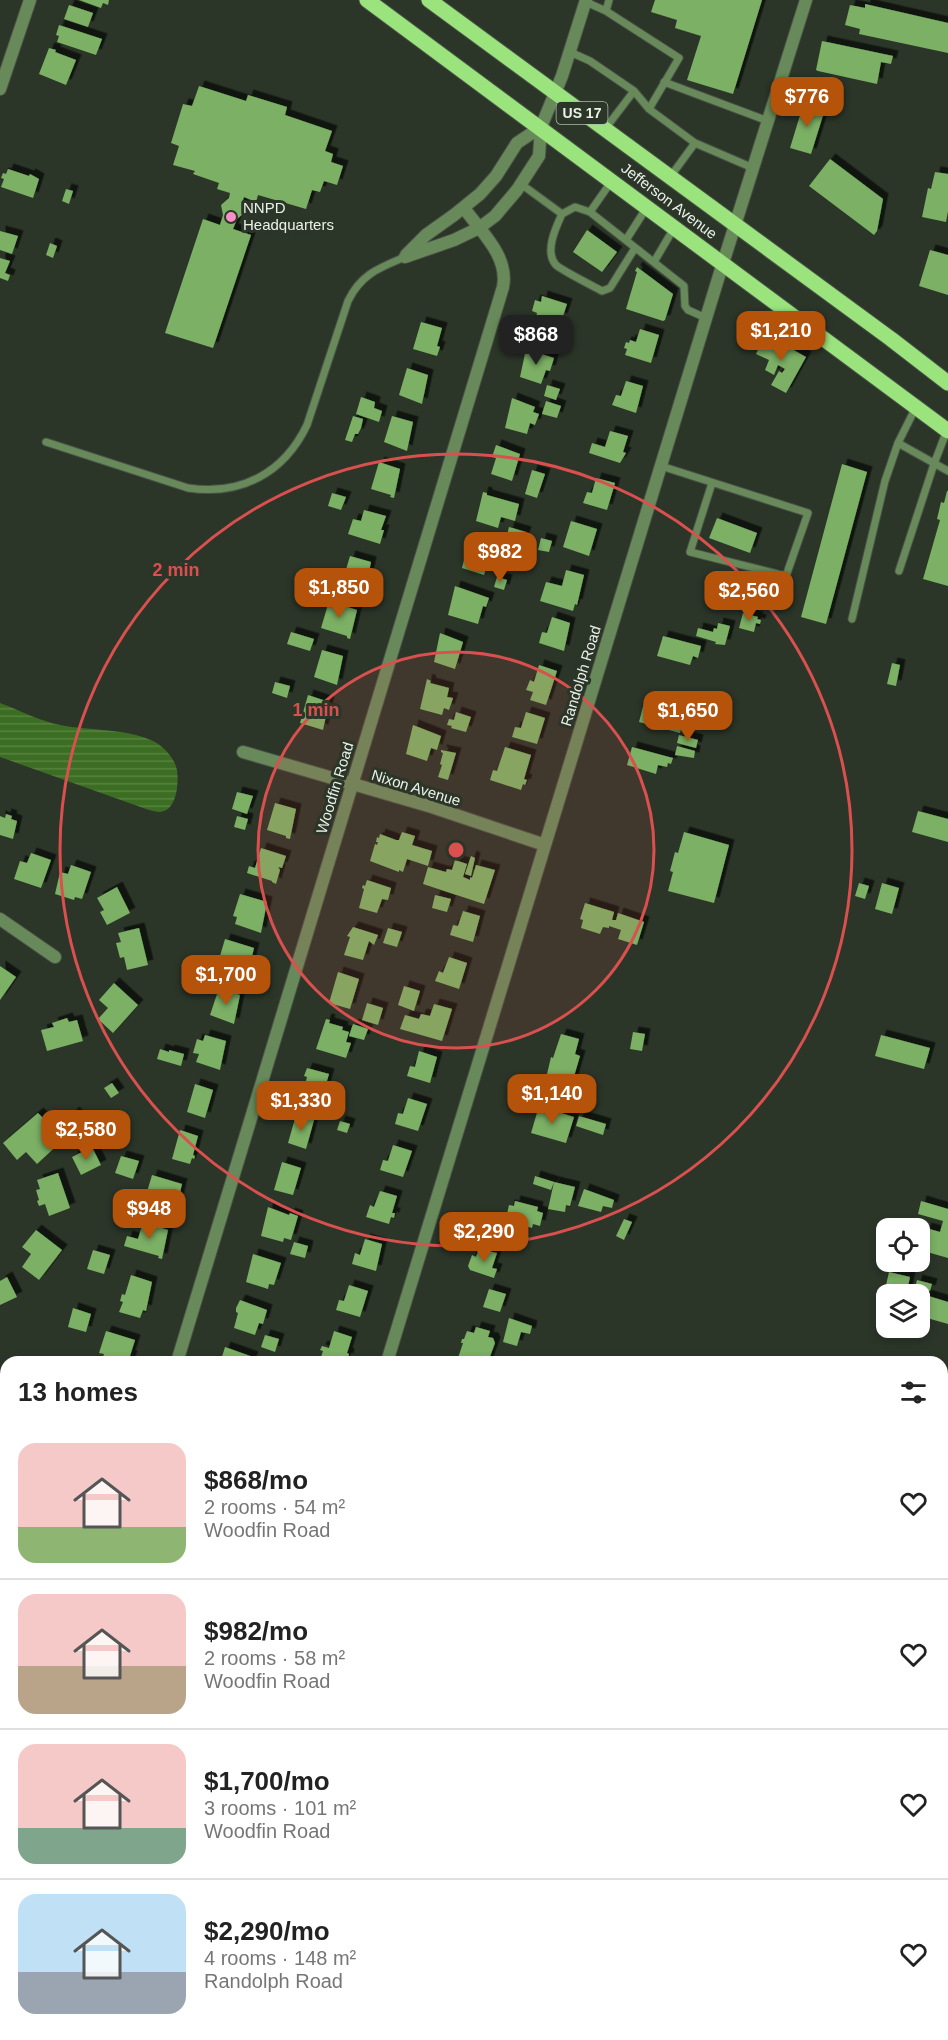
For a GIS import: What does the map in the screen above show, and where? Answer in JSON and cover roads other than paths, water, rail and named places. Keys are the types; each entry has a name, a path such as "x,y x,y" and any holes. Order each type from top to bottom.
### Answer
{"main road":[{"name":"Jefferson Avenue","path":"368,0 948,430"},
{"name":"Jefferson Avenue","path":"429,0 948,383"}],"street":[{"path":"0,89 30,0"},
{"name":"Randolph Road","path":"389,1356 706,318 806,0"},
{"path":"405,257 454,240 479,228 495,216 521,184 538,156 541,127 556,94 586,1"},
{"path":"405,257 426,235 464,208 496,176 517,144 541,127"},
{"name":"Woodfin Road","path":"179,1356 503,287 505,278 502,262 496,250 464,208"},
{"name":"Nixon Avenue","path":"243,752 432,807 545,845"},
{"path":"0,919 55,957"}],"lane":[{"path":"606,11 609,0"},
{"path":"586,1 606,11 679,58 649,109"},
{"path":"570,52 590,61 634,91 649,109 695,143 753,168"},
{"path":"664,82 768,121"},
{"path":"604,130 634,91"},
{"path":"669,178 695,143"},
{"path":"590,212 612,180"},
{"path":"521,184 561,214"},
{"path":"635,248 610,288 602,291 555,264 551,253 554,232 561,214 575,207 590,212 684,286 685,306 688,310 706,318"},
{"path":"626,240 647,207"},
{"path":"654,262 674,227"},
{"path":"46,442 194,489 227,489 256,479 284,460 301,439 348,301 358,283 375,271 405,257"},
{"path":"852,619 885,481 898,443 916,407"},
{"path":"899,571 934,464 948,430"},
{"path":"898,443 948,471"},
{"path":"661,466 808,513 786,576 690,552 712,483"}],"place":[{"name":"NNPD Headquarters","path":"231,217"}]}
